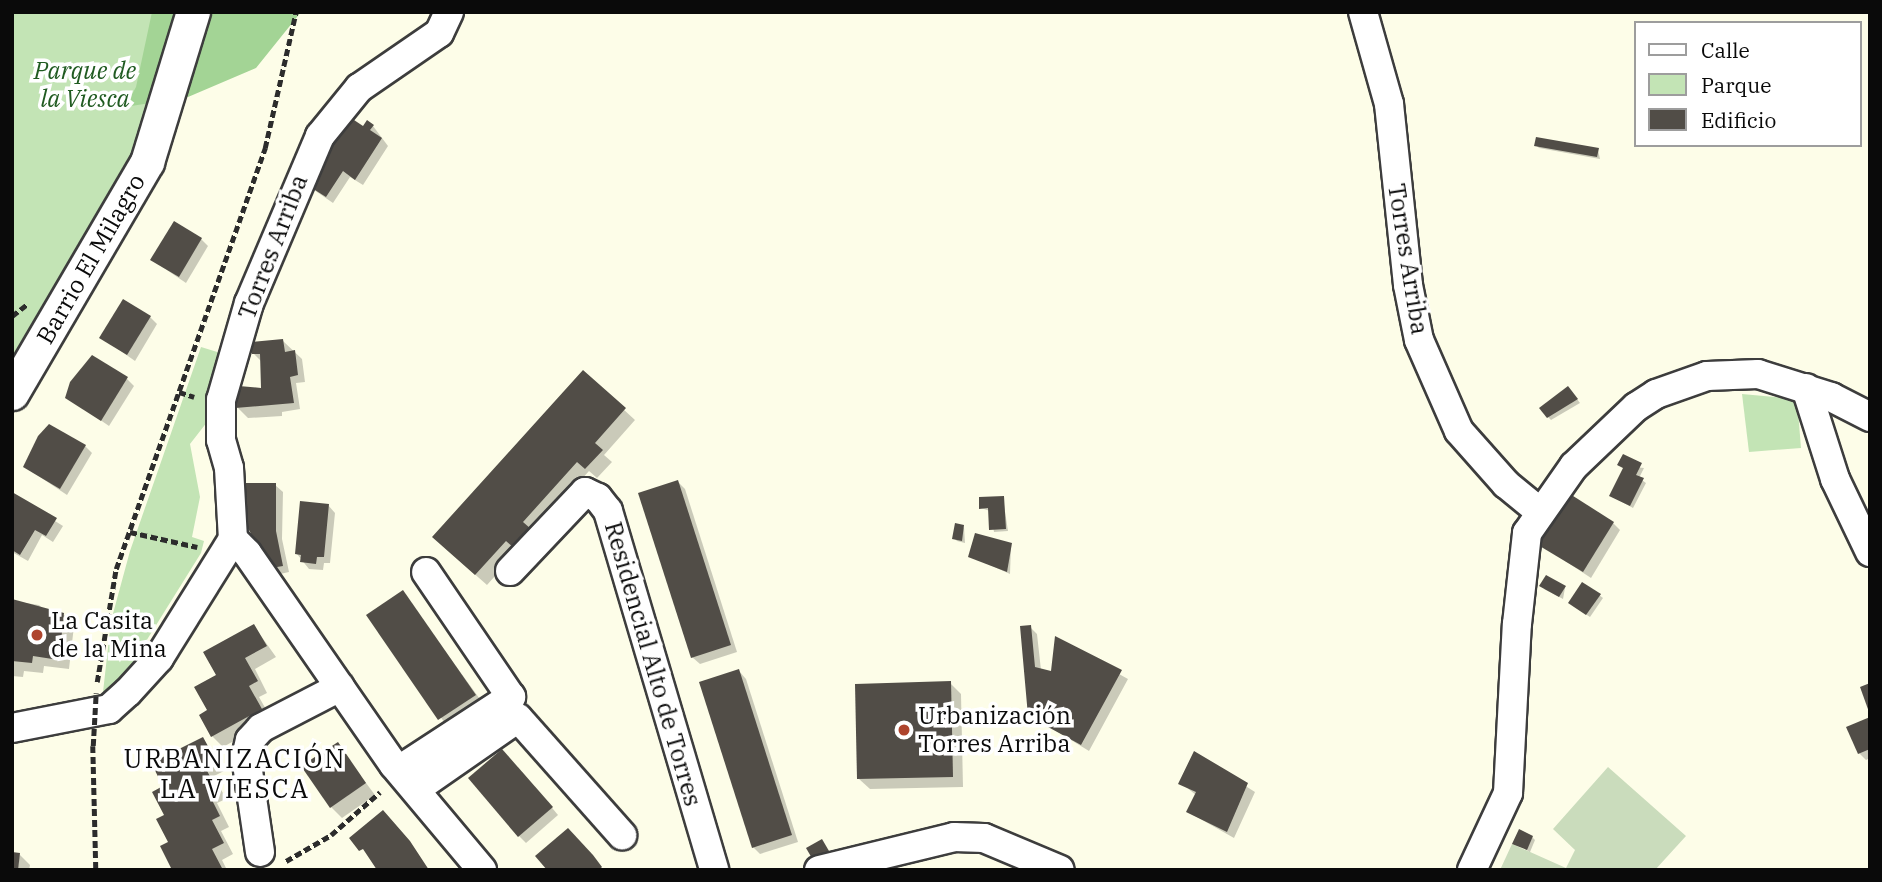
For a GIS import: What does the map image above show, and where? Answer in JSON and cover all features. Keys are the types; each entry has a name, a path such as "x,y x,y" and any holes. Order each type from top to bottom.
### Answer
{"street":[{"name":"Barrio El Milagro","path":"12,393 147,162 193,12"},
{"name":"Torres Arriba","path":"229,545 221,400 274,235 320,136 338,110 359,88 431,40 449,12"},
{"name":"Torres Arriba","path":"1363,12 1389,104 1408,285 1419,340 1459,430 1506,484 1539,511"},
{"path":"1472,870 1508,793 1521,565 1527,533 1539,511 1606,434 1656,394 1707,376 1732,374 1758,374 1806,388 1870,417"},
{"path":"1806,388 1835,479 1870,552"},
{"name":"Residencial Alto de Torres","path":"510,570 585,492 598,498 608,511 714,870"},
{"path":"12,727 109,709 139,682 229,545 247,553 406,778 482,870"},
{"path":"406,778 511,696 426,572"},
{"path":"271,858 246,757 250,740 261,728 340,687"},
{"path":"406,778 518,718 622,835"},
{"path":"819,870 954,836 984,838 1059,870"}],"path":[{"path":"96,870 93,746 103,627 130,532 265,148 296,12"},
{"path":"130,532 229,545"},
{"path":"271,858 331,835 406,778"}],"green space":[{"name":"Parque de la Viesca","path":"12,12 181,12 133,157 12,361"},
{"path":"152,12 301,12 256,68 188,97 125,107 136,87"},
{"path":"201,347 227,355 211,417 190,444 200,497 192,537 204,541 201,553 125,675 102,701 111,621 130,551"},
{"path":"1742,394 1797,399 1801,448 1749,452"},
{"path":"1608,767 1686,836 1655,870 1500,870 1512,844 1566,868 1575,850 1553,829"}],"building":[{"path":"351,118 363,126 367,120 374,125 370,130 382,138 355,180 343,171 326,197 307,185"},
{"path":"1536,137 1599,148 1597,157 1534,146"},
{"path":"174,221 202,238 179,277 150,260"},
{"path":"123,299 151,316 127,355 99,338"},
{"path":"283,339 285,352 295,350 298,375 290,377 294,403 235,408 239,386 261,388 260,354 252,354 251,342"},
{"path":"92,355 128,377 101,421 65,398 70,382"},
{"path":"583,370 626,408 595,443 603,450 585,469 577,462 523,522 531,529 514,548 506,541 475,575 432,537"},
{"path":"1568,386 1578,399 1547,418 1539,408"},
{"path":"49,424 86,445 60,489 23,467 38,436"},
{"path":"1623,454 1642,463 1636,475 1644,478 1630,506 1609,496 1623,468 1617,465"},
{"path":"678,480 731,645 691,658 638,493"},
{"path":"246,483 276,483 276,531 283,566 271,568 246,525"},
{"path":"12,492 57,518 46,536 35,530 20,555 12,550"},
{"path":"1570,494 1614,522 1583,572 1538,545"},
{"path":"1004,496 1006,529 989,530 988,508 979,509 979,497"},
{"path":"300,501 329,504 324,557 317,557 316,564 300,562 301,555 295,554"},
{"path":"955,523 964,525 962,541 952,539"},
{"path":"975,533 1012,543 1007,572 968,557"},
{"path":"1546,575 1566,586 1559,597 1539,586"},
{"path":"1582,582 1601,594 1586,615 1568,603"},
{"path":"403,590 476,695 438,720 366,615"},
{"name":"La Casita de la Mina","path":"12,599 64,613 59,660 33,656 32,663 12,661"},
{"path":"254,624 267,646 245,658 258,681 249,686 262,709 211,737 199,715 207,710 194,687 216,675 203,652"},
{"path":"1031,625 1035,667 1051,671 1055,636 1122,670 1081,745 1028,716 1020,626"},
{"path":"739,669 792,835 752,848 699,682"},
{"name":"Urbanización Torres Arriba","path":"951,681 953,777 857,779 855,684"},
{"path":"1870,683 1870,712 1869,712 1860,687"},
{"path":"1870,717 1870,749 1858,754 1846,727"},
{"path":"203,737 215,759 204,765 216,788 208,792 220,816 212,820 224,843 212,849 223,870 172,870 160,846 168,842 156,819 164,815 152,792 163,786 151,763"},
{"path":"338,742 366,783 330,808 301,766"},
{"path":"502,749 553,807 518,837 468,778"},
{"path":"1194,751 1248,783 1227,832 1186,812 1196,792 1178,784"},
{"path":"383,810 410,841 429,870 377,870 363,849 359,851 349,838"},
{"path":"568,828 602,867 599,870 547,870 535,856"},
{"path":"1519,829 1533,836 1527,850 1512,844"},
{"path":"822,839 829,851 813,860 806,848"},
{"path":"12,852 20,853 18,870 12,870"}],"place":[{"name":"La Casita de la Mina","path":"37,635"},
{"name":"Urbanización Torres Arriba","path":"904,730"}],"district":[{"name":"URBANIZACIÓN LA VIESCA","path":"235,774"}]}
